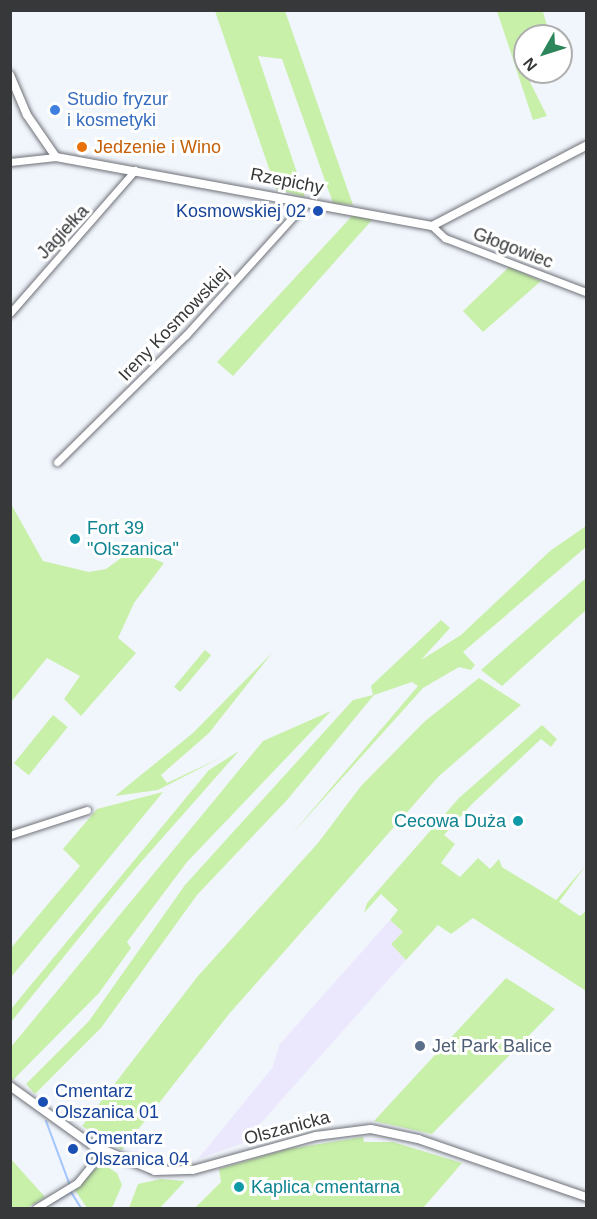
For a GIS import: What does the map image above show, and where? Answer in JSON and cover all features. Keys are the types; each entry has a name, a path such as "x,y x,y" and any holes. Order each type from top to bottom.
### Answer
{"street":[{"path":"10,75 27,116 56,157 10,162"},
{"path":"432,226 586,146"},
{"name":"Rzepichy","path":"56,157 432,226"},
{"name":"Jagiełka","path":"10,313 135,170"},
{"name":"Ireny Kosmowskiej","path":"57,462 186,335 306,202"},
{"name":"Głogowiec","path":"432,226 444,238 586,292"},
{"path":"10,835 87,810"},
{"name":"Olszanicka","path":"10,1086 103,1151 144,1169 177,1173 326,1134 379,1130 586,1197"},
{"path":"36,1209 77,1183 103,1151"}],"shaded area":[{"path":"390,920 403,932 391,944 406,960 243,1143 198,1159 273,1067 279,1045"}],"green space":[{"path":"215,11 285,11 353,205 333,203 282,59 258,56 305,197 276,189"},
{"path":"497,11 543,12 546,24 513,24 513,59"},
{"path":"521,84 531,84 547,116 533,120"},
{"path":"353,215 372,220 233,376 217,362"},
{"path":"509,267 541,281 483,332 463,311"},
{"path":"11,504 43,561 89,572 106,569 132,550 164,563 134,603 118,638 136,653 81,716 64,699 80,676 47,658 11,702"},
{"path":"586,526 586,547 463,652 475,665 471,670 459,667 423,688 291,835 418,686 412,682 374,695 287,800 197,895 101,1028 35,1094 26,1084 89,1021 185,885 353,700 373,695 371,686 441,620 450,628 421,660 461,635 550,551"},
{"path":"586,578 586,610 502,686 481,670"},
{"path":"205,650 211,655 180,692 174,687"},
{"path":"272,653 209,733 161,775 167,783 222,757 158,790 115,796 193,733"},
{"path":"479,678 521,705 439,776 229,1014 122,1150 82,1126 198,976 318,843 361,786 424,722"},
{"path":"331,711 187,862 127,942 131,948 99,993 11,1082 11,1047 263,741"},
{"path":"53,715 68,727 29,775 14,763"},
{"path":"542,725 557,739 551,747 541,739 471,805 444,835 455,844 441,863 460,877 478,858 490,869 499,859 502,867 556,900 586,865 559,902 580,916 586,911 586,991 473,918 451,934 438,925 406,960 391,944 403,932 390,920 398,910 381,894 364,913 367,903 459,798"},
{"path":"239,751 134,870 11,1022 11,1009 209,770"},
{"path":"163,792 11,977 11,948 80,866 63,849 97,809"},
{"path":"506,978 555,1009 432,1134 374,1121"},
{"path":"363,1137 364,1142 393,1142 462,1163 423,1208 195,1208 221,1182 219,1169 288,1149"},
{"path":"10,1158 45,1197 27,1208 11,1208"},
{"path":"101,1163 117,1173 122,1185 112,1208 87,1208 75,1190"},
{"path":"161,1179 185,1181 160,1208 129,1208 138,1184"}],"waterway":[{"path":"46,1121 69,1183"},
{"path":"42,1208 71,1192 81,1208"}],"place":[{"name":"Studio fryzur i kosmetyki","path":"55,110"},
{"name":"Jedzenie i Wino","path":"82,147"},
{"name":"Kosmowskiej 02","path":"318,211"},
{"name":"Fort 39 \"Olszanica\"","path":"75,539"},
{"name":"Cecowa Duża","path":"518,821"},
{"name":"Jet Park Balice","path":"420,1046"},
{"name":"Cmentarz Olszanica 01","path":"43,1102"},
{"name":"Cmentarz Olszanica 04","path":"73,1149"},
{"name":"Kaplica cmentarna","path":"239,1187"}]}
